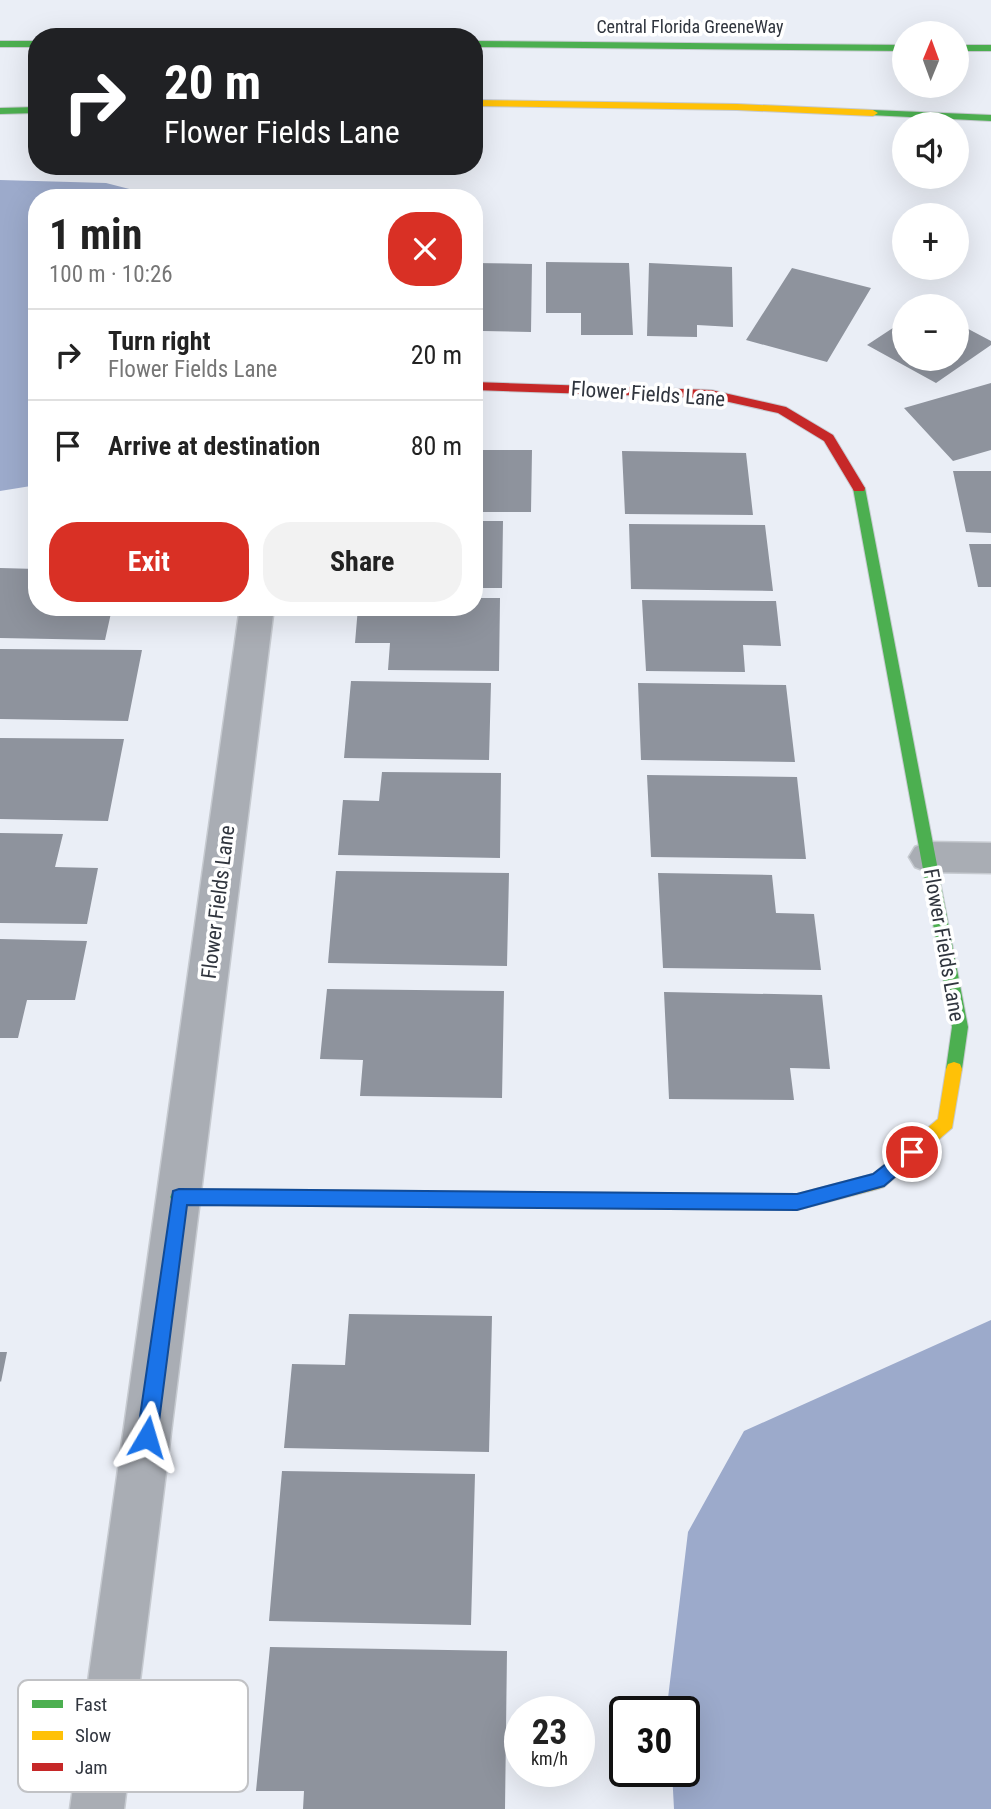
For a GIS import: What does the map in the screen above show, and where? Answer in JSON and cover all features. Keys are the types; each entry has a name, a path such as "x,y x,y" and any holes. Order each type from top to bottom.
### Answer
{"main road":[{"path":"0,44 28,44"},
{"name":"Central Florida GreeneWay","path":"483,44 892,48"},
{"path":"970,48 991,48"},
{"path":"483,103 737,107 991,118"},
{"path":"0,105 28,107"},
{"path":"0,111 28,109"},
{"name":"Flower Fields Lane","path":"179,1197 797,1202 878,1181 946,1123 960,1027 858,483 829,438 782,410 712,394 483,386"}],"street":[{"name":"Flower Fields Lane","path":"114,1680 256,616"},
{"path":"928,858 991,858"}],"water":[{"path":"0,180 106,183 129,189 28,189 28,486 0,491"},
{"path":"991,1320 991,1809 674,1809 673,1787 700,1787 700,1696 668,1696 688,1532 744,1431"}],"building":[{"path":"546,262 629,263 633,335 581,335 581,313 546,313"},
{"path":"483,263 532,264 531,332 483,331"},
{"path":"649,263 732,267 733,327 697,325 697,337 647,336"},
{"path":"792,268 871,288 827,362 746,340"},
{"path":"892,329 892,359 867,345"},
{"path":"969,329 991,341 991,345 969,360"},
{"path":"914,371 953,371 936,383"},
{"path":"991,383 991,450 953,461 904,408"},
{"path":"483,450 532,450 531,512 483,512"},
{"path":"622,451 746,453 753,515 625,514"},
{"path":"953,471 991,471 991,533 966,532"},
{"path":"483,521 503,521 502,588 483,588"},
{"path":"629,524 765,525 773,591 631,589"},
{"path":"969,544 991,544 991,587 978,587"},
{"path":"0,568 28,569 28,616 110,616 105,640 0,638"},
{"path":"483,598 500,598 499,671 388,670 390,643 355,643 357,616 483,616"},
{"path":"642,600 776,601 781,646 743,645 745,672 646,671"},
{"path":"0,649 142,650 128,721 0,719"},
{"path":"351,681 491,683 489,760 344,758"},
{"path":"638,683 786,685 795,762 641,760"},
{"path":"0,738 124,739 108,821 0,819"},
{"path":"382,772 501,773 500,858 338,855 343,800 379,801"},
{"path":"647,775 797,777 806,859 651,857"},
{"path":"0,833 63,834 55,867 98,868 87,924 0,923"},
{"path":"336,871 509,873 507,966 328,963"},
{"path":"658,873 772,875 776,913 814,914 821,970 663,968"},
{"path":"0,939 87,941 75,1000 27,1000 18,1038 0,1038"},
{"path":"327,989 504,991 502,1098 360,1096 363,1060 320,1059"},
{"path":"664,992 822,995 830,1069 790,1068 794,1100 669,1099"},
{"path":"349,1314 492,1316 489,1452 284,1448 292,1364 345,1365"},
{"path":"0,1352 7,1352 1,1382 0,1381"},
{"path":"282,1471 475,1474 471,1625 269,1621"},
{"path":"270,1647 507,1651 506,1696 504,1696 505,1809 303,1809 304,1791 256,1791"}],"traffic: fast":[{"path":"0,44 28,44"},
{"path":"483,44 892,48"},
{"path":"970,48 991,48"},
{"path":"0,111 28,110"},
{"path":"873,113 991,118"},
{"path":"859,488 960,1027 954,1069"},
{"path":"179,1197 546,1200"}],"traffic: slow":[{"path":"483,103 737,107 873,113"},
{"path":"546,1200 797,1202 878,1181 946,1123 954,1069"}],"traffic: jam":[{"path":"483,386 711,394 782,410 829,438 859,488"}],"route":[{"path":"147,1437 179,1197 797,1202 878,1181 912,1152"}]}
